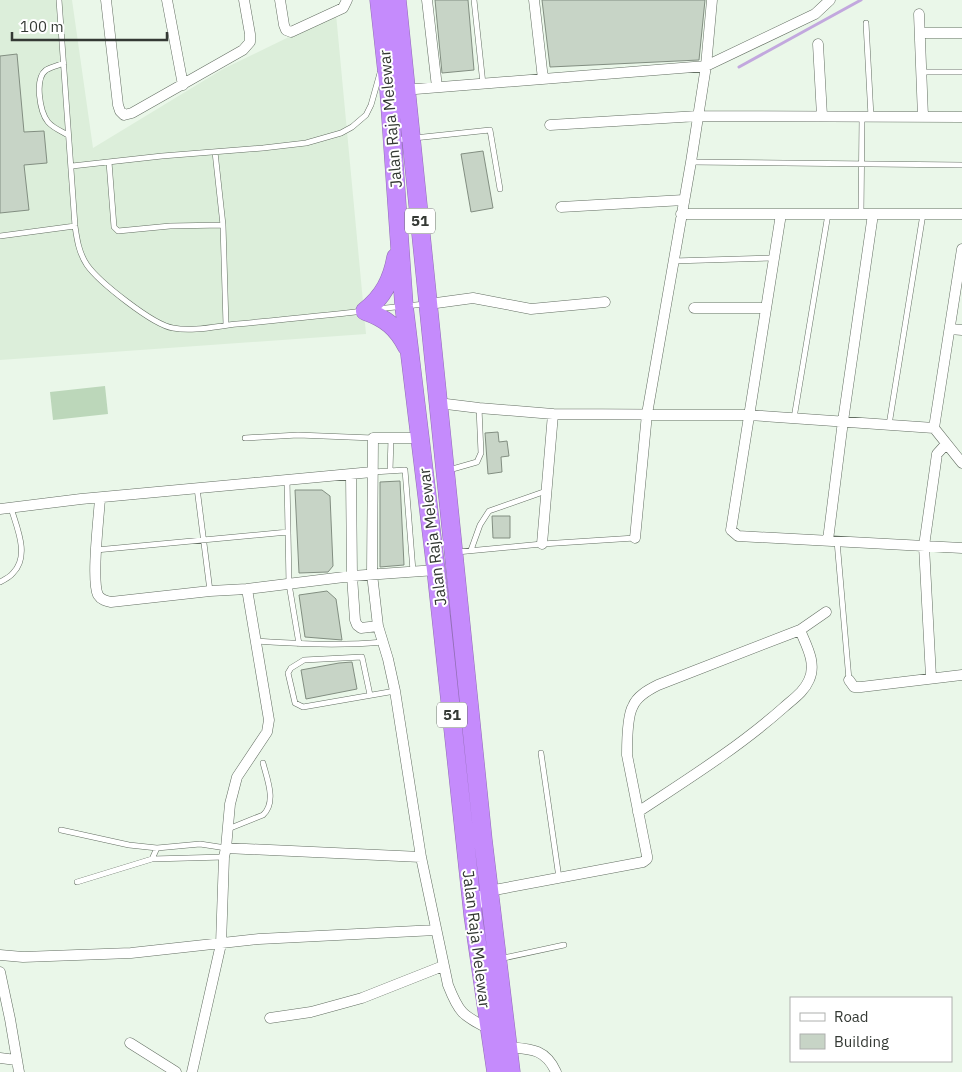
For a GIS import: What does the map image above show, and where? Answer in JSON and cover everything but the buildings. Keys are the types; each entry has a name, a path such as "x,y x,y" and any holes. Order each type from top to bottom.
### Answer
{"highway":[{"name":"Jalan Raja Melewar","path":"380,0 385,52 411,138 429,304 444,472 496,959 496,1072"},
{"name":"Jalan Raja Melewar","path":"397,0 398,91 392,141 404,306 436,570 473,915 497,1028 507,1047 511,1072"},
{"path":"400,235 392,275 384,292 364,311 386,320 396,328 410,357"},
{"path":"465,842 476,850 480,849 482,840"}],"street":[{"path":"106,0 120,111 124,115 132,114 243,50 250,42 244,0"},
{"path":"167,0 183,86"},
{"path":"280,0 284,25 286,30 291,32 343,8 347,0"},
{"path":"427,0 437,88"},
{"path":"534,0 543,79"},
{"path":"635,538 647,414 691,162 706,66 712,0"},
{"path":"398,91 706,66 816,14 830,0"},
{"path":"919,14 923,117"},
{"path":"920,33 962,33"},
{"path":"818,44 822,116"},
{"path":"550,125 698,116 962,117"},
{"path":"561,208 684,200"},
{"path":"682,214 962,214"},
{"path":"781,214 731,530 738,536 962,548"},
{"path":"832,541 843,421 873,214"},
{"path":"962,249 934,428 962,463"},
{"path":"429,304 473,298 531,309 605,302"},
{"path":"694,308 766,308"},
{"path":"950,329 962,330"},
{"path":"438,403 553,414 749,415 934,428"},
{"path":"542,544 553,414"},
{"path":"420,438 373,438 372,574 378,626 388,659 421,857 448,985 455,1003 465,1016 497,1028"},
{"path":"931,677 924,546 937,454 946,444"},
{"path":"0,509 372,472"},
{"path":"351,474 352,576 356,625 361,628 378,626"},
{"path":"100,498 96,550 96,584 98,595 102,600 112,602 210,591 247,589 372,574 436,570"},
{"path":"192,1072 221,944 225,852 230,804 237,777 249,756 267,732 269,720 247,589"},
{"path":"473,915 481,896 488,891 643,862 647,859 627,755 627,738 632,706 643,693 800,630 826,612"},
{"path":"638,812 757,731 804,690 810,679 812,667 811,657 800,630"},
{"path":"849,680 854,686 861,687 931,677 962,675"},
{"path":"225,852 421,857"},
{"path":"468,866 480,884 488,891"},
{"path":"0,955 131,953 221,944 259,938 436,930"},
{"path":"270,1018 311,1012 362,998 443,966"},
{"path":"0,974 19,1072"},
{"path":"130,1043 176,1072"},
{"path":"507,1047 532,1050 543,1054 556,1072"},
{"path":"0,1058 16,1060"}],"lane":[{"path":"59,0 75,226 81,254 88,266 100,279 151,319 163,326 175,329 202,328 429,304"},
{"path":"474,0 483,84"},
{"path":"861,214 862,164 867,117 866,23"},
{"path":"72,166 146,157 306,143 341,133 352,127 366,115 371,105 385,52"},
{"path":"64,62 46,70 38,85 46,120 52,126 68,135"},
{"path":"921,72 962,72"},
{"path":"392,141 490,130 500,189"},
{"path":"215,152 223,224 226,325"},
{"path":"109,162 114,226 118,231 170,226 223,224"},
{"path":"691,162 962,165"},
{"path":"794,418 828,214"},
{"path":"889,425 924,214"},
{"path":"0,236 75,226"},
{"path":"674,261 774,258"},
{"path":"444,472 477,462 481,453 479,408"},
{"path":"245,438 298,435 373,438"},
{"path":"390,471 391,438"},
{"path":"372,472 405,470 414,572"},
{"path":"287,479 289,584 299,644"},
{"path":"197,488 210,591"},
{"path":"471,550 480,525 489,511 546,490"},
{"path":"0,582 13,574 22,554 18,530 11,508"},
{"path":"96,550 288,532"},
{"path":"454,552 635,538"},
{"path":"832,541 849,680"},
{"path":"256,640 342,645 383,642"},
{"path":"370,695 362,657 304,660 291,668 288,673 295,703 303,707 394,691"},
{"path":"541,753 559,878"},
{"path":"228,830 268,811 271,804 270,792 263,763"},
{"path":"61,830 129,845 157,848 200,844 225,852"},
{"path":"152,859 157,848"},
{"path":"77,882 152,859 225,852"},
{"path":"496,959 564,945"}],"shaded area":[{"path":"0,0 72,0 93,148 223,69 336,14 366,334 0,360"},
{"path":"105,386 108,414 53,420 50,392"}],"waterway":[{"path":"739,67 861,0"}]}
